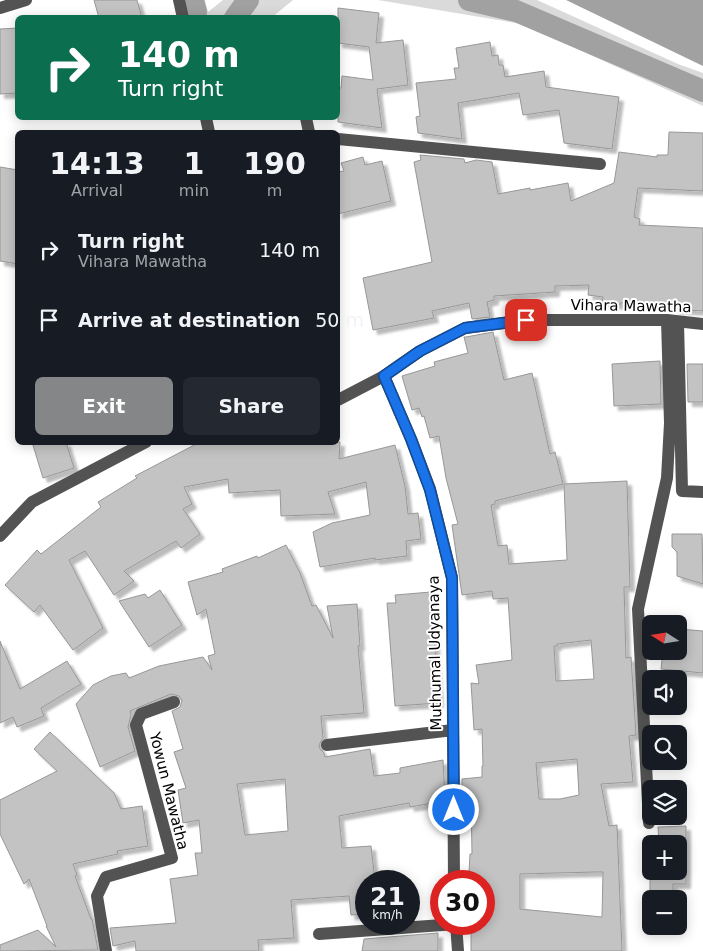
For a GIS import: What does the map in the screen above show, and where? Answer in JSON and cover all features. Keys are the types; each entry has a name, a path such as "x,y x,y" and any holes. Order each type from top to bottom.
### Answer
{"street":[{"path":"0,8 26,0"},
{"path":"179,0 182,15"},
{"path":"340,139 600,164"},
{"name":"Vihara Mawatha","path":"340,399 384,376 420,351 465,328 526,320 703,324"},
{"path":"672,322 682,491 703,492"},
{"path":"647,780 638,609 667,478 672,322"},
{"name":"Muthumal Udyanaya","path":"384,376 430,490 452,578 454,870"},
{"path":"0,536 32,502 140,445"},
{"name":"Yowun Mawatha","path":"106,951 97,896 106,877 172,858 136,725 141,714 174,702"},
{"path":"327,745 453,730"},
{"path":"318,934 430,926"},
{"path":"457,935 458,951"}],"shaded area":[{"path":"179,0 205,0 208,12 223,0 293,0 275,15 183,15"},
{"path":"378,0 537,0 678,64 703,73 703,106 522,24"},
{"path":"566,0 703,0 703,66"}],"building":[{"path":"94,0 137,0 141,15 98,15"},
{"path":"338,8 379,13 376,43 403,40 408,85 377,89 382,128 338,122 340,120 342,76 373,80 369,47 340,43 340,15 338,15"},
{"path":"15,28 15,93 0,94 0,29"},
{"path":"490,42 492,56 498,55 499,65 503,65 505,77 544,71 546,87 619,97 612,149 564,143 559,110 523,115 519,93 458,103 462,139 418,133 416,117 420,116 416,83 456,79 454,68 459,68 456,48"},
{"path":"669,132 703,133 703,191 638,188 634,217 640,219 639,225 703,228 703,311 674,309 675,304 620,303 620,305 602,302 603,297 588,295 589,285 555,286 555,292 494,296 494,300 487,302 490,317 472,319 469,303 432,311 434,318 373,330 363,278 432,262 414,162 421,160 420,155 464,159 465,163 476,160 492,162 498,194 568,183 571,201 614,183 619,152 657,157 657,155 668,155"},
{"path":"363,157 365,165 382,161 391,201 340,214 340,172 344,171 341,163"},
{"path":"0,167 15,170 15,264 0,261"},
{"path":"493,332 504,380 532,373 550,454 555,452 563,484 495,501 495,504 491,505 498,546 507,545 509,564 567,560 564,484 627,481 630,587 624,587 626,658 631,657 636,735 629,736 633,782 601,784 609,826 617,825 622,951 471,951 471,935 495,935 495,870 469,870 470,854 472,854 471,797 462,798 462,779 482,777 483,766 482,729 474,730 471,683 479,684 476,665 512,660 508,598 493,599 492,591 462,595 452,525 458,524 446,478 439,436 430,438 424,416 422,417 419,408 412,410 402,376 435,366 434,362 468,353 464,337","holes":["591,640 594,679 556,681 554,646","577,759 579,795 560,799 539,799 536,763","603,872 602,917 520,909 520,874"]},
{"path":"660,361 661,404 614,406 612,364"},
{"path":"687,364 703,364 703,402 688,402"},
{"path":"33,445 67,445 74,468 43,478"},
{"path":"194,445 340,445 339,459 395,445 405,486 408,514 418,513 421,539 406,541 407,556 375,560 375,558 320,567 313,532 332,523 370,515 366,482 328,492 335,514 281,516 280,490 229,493 228,479 184,487 192,504 183,509 200,534 181,548 176,541 124,571 134,581 114,595 85,551 69,560 103,628 73,650 40,605 34,612 5,585 37,550 41,554 101,507 98,502 137,478 135,476"},
{"path":"672,534 702,534 703,584 677,576 677,552 672,547"},
{"path":"286,545 300,573 312,606 316,605 333,638 327,606 357,604 360,646 358,646 364,713 321,716 323,738 319,745 325,757 370,749 374,776 400,773 400,768 443,760 445,801 410,807 409,803 339,816 342,848 371,846 374,870 355,870 355,915 351,915 349,896 291,900 294,938 258,940 259,951 136,951 135,941 113,946 110,928 176,923 170,879 198,875 195,853 202,853 199,820 183,823 178,790 186,788 174,752 183,749 172,711 180,707 182,700 179,696 171,694 130,711 128,727 135,751 100,767 76,704 93,685 111,676 126,673 129,678 159,666 203,657 212,670 208,656 215,654 206,609 197,615 188,582 223,572 222,569 257,556 258,558","holes":["285,779 288,831 245,835 237,784"]},
{"path":"160,590 182,625 149,647 119,601 145,594 148,598"},
{"path":"431,592 439,703 395,706 387,603 396,603 395,595"},
{"path":"688,630 703,631 703,673 661,669 662,660 688,660"},
{"path":"0,641 20,689 67,661 81,684 41,708 44,716 17,727 13,717 0,723"},
{"path":"50,732 114,793 121,809 142,806 148,846 117,851 118,854 73,864 77,875 75,876 92,919 98,950 0,951 0,945 38,930 56,947 46,926 29,879 24,884 0,834 0,800 57,771 34,749"},
{"path":"686,826 686,835 658,835 658,827"},
{"path":"650,880 686,880 686,884 673,884 673,890 650,890"},
{"path":"420,934 438,935 438,951 362,951 364,939"}],"waterway":[{"path":"193,0 196,12"},
{"path":"237,15 248,0"},
{"path":"469,0 516,11 703,91"}],"route":[{"path":"454,810 452,578 430,490 384,376 420,351 465,328 526,320"}]}
